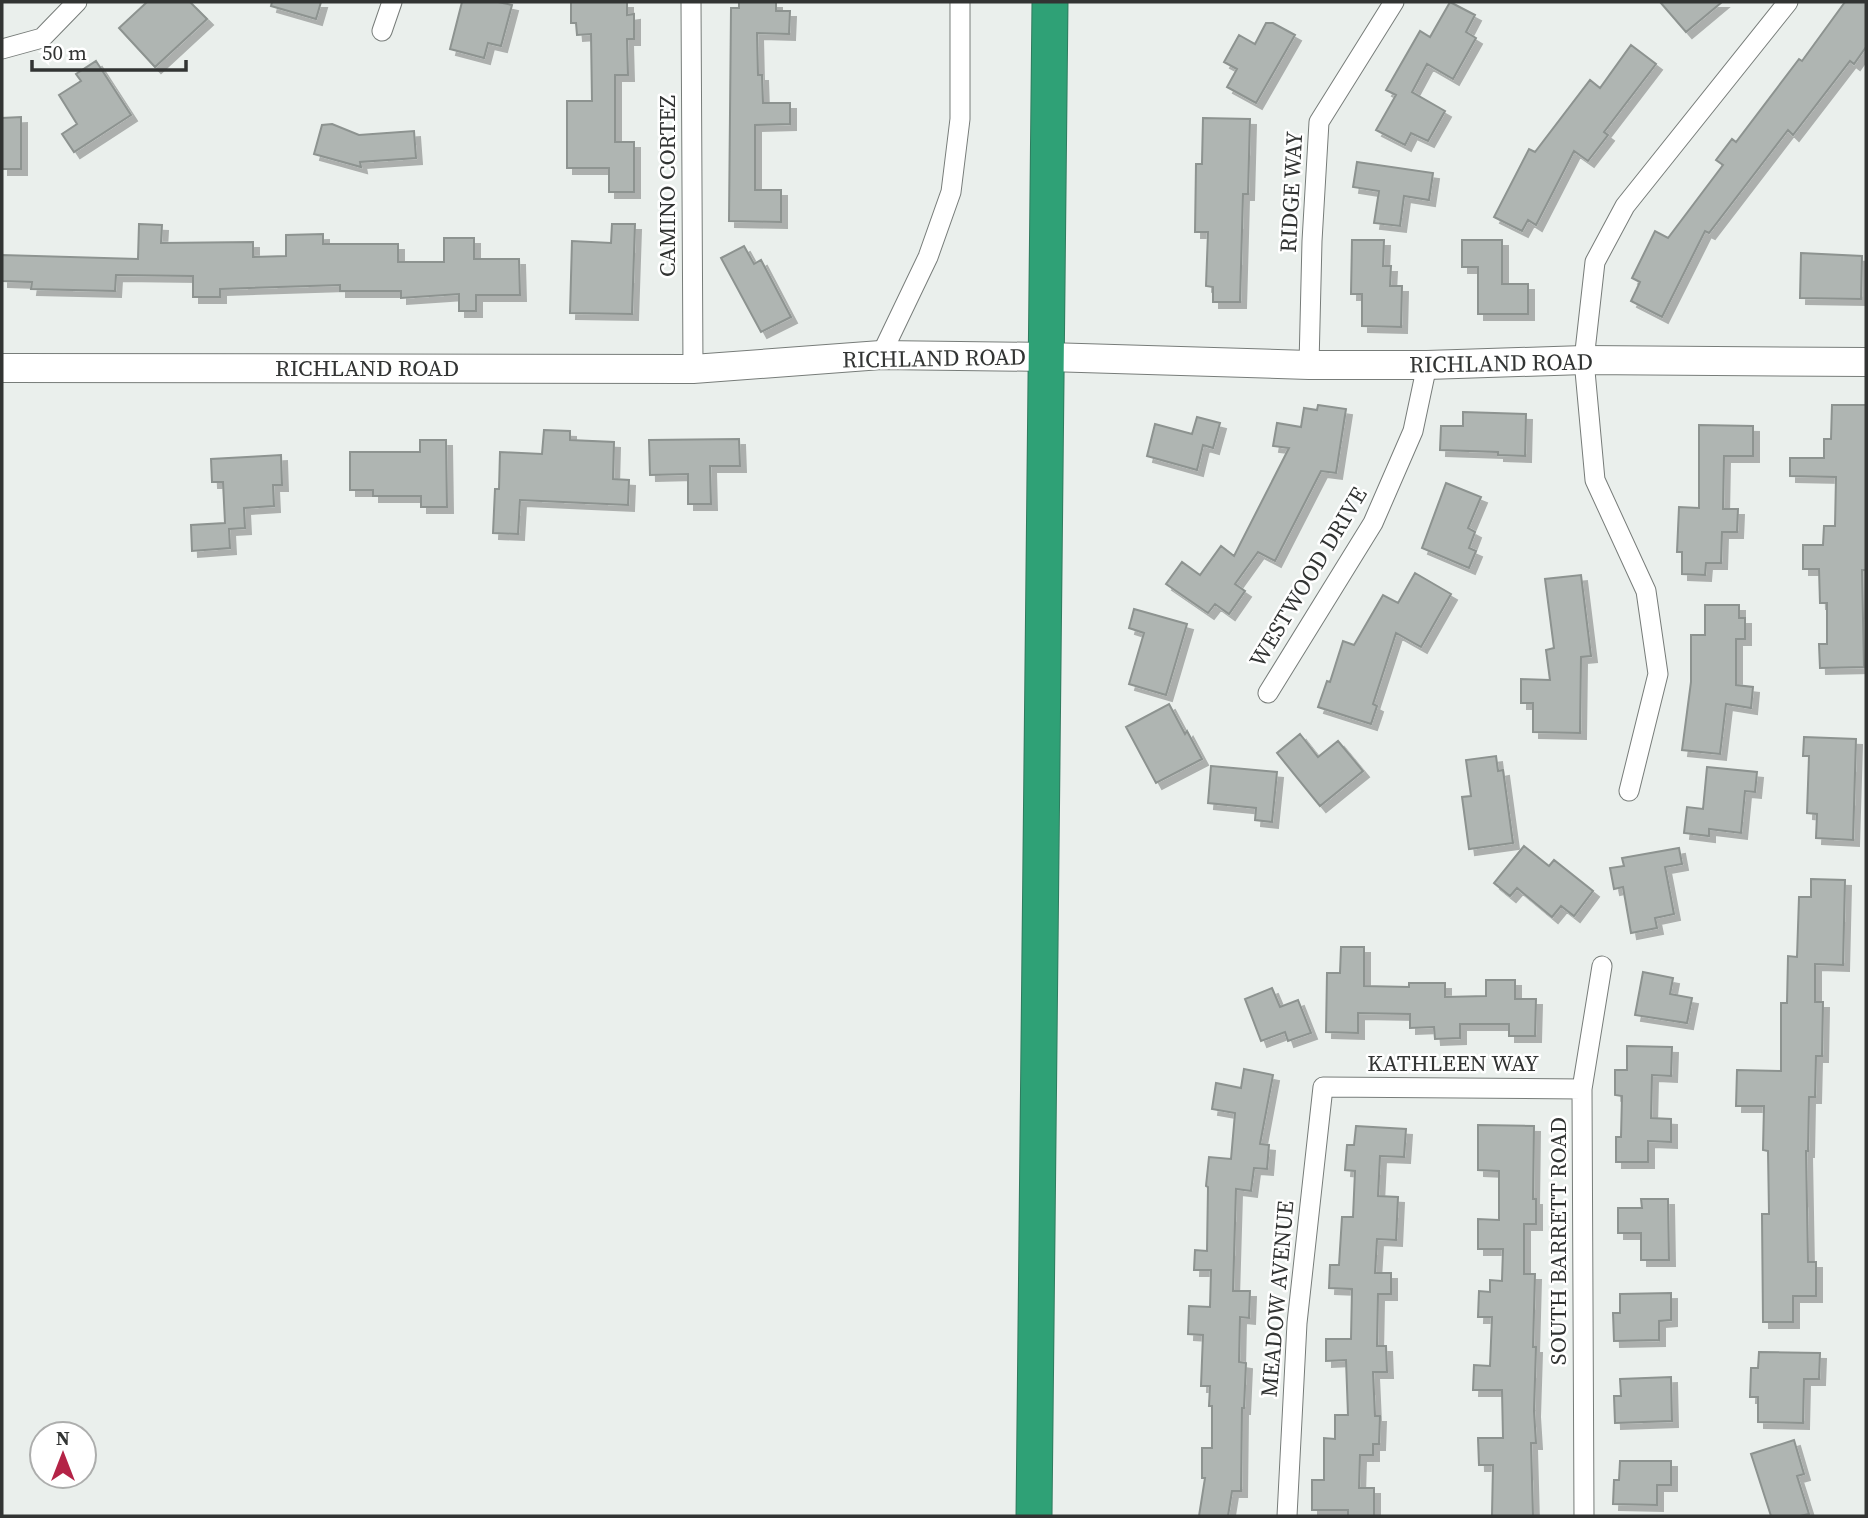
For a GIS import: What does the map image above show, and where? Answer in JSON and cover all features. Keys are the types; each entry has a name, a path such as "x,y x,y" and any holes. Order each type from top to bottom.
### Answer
{"highway":[{"path":"1034,1516 1051,2"}],"street":[{"path":"2,49 42,38 76,2"},
{"path":"382,31 392,2"},
{"name":"CAMINO CORTEZ","path":"691,2 693,369"},
{"path":"881,355 928,257 951,192 960,119 960,2"},
{"name":"RIDGE WAY","path":"1309,365 1312,241 1319,122 1394,2"},
{"path":"1629,791 1658,674 1646,592 1595,480 1584,360 1595,262 1625,206 1788,2"},
{"name":"RICHLAND ROAD","path":"2,368 693,369 881,355 1309,365 1427,365 1584,360 1866,362"},
{"name":"WESTWOOD DRIVE","path":"1268,693 1373,523 1413,431 1427,365"},
{"name":"SOUTH BARRETT ROAD","path":"1584,1516 1582,1089 1602,966"},
{"name":"KATHLEEN WAY","path":"1323,1087 1582,1089"},
{"name":"MEADOW AVENUE","path":"1287,1516 1297,1323 1323,1087"}],"building":[{"path":"147,2 190,2 207,19 155,67 119,28"},
{"path":"272,2 321,2 316,19 271,6"},
{"path":"462,2 498,2 512,5 501,46 488,43 484,58 450,49"},
{"path":"571,2 627,2 627,15 634,14 634,39 627,39 628,75 615,75 615,142 634,142 634,192 609,192 609,168 567,168 567,101 592,101 591,34 577,35 576,23 571,23"},
{"path":"739,2 776,2 776,11 790,11 789,34 757,33 758,75 762,75 763,103 790,103 790,124 755,125 755,190 781,190 781,222 729,221 731,8 739,8"},
{"path":"1450,2 1475,15 1466,32 1476,38 1453,79 1427,64 1412,92 1445,111 1428,141 1411,133 1405,145 1376,130 1396,95 1386,90 1420,31 1430,37"},
{"path":"1660,2 1722,2 1686,32"},
{"path":"1845,2 1866,2 1866,47 1854,64 1850,61 1793,135 1788,130 1709,233 1705,231 1662,317 1631,301 1640,282 1632,278 1655,231 1668,238 1723,165 1716,160 1732,139 1736,142 1799,59 1802,61"},
{"path":"1266,23 1273,23 1295,35 1256,103 1227,87 1237,69 1224,62 1239,35 1255,44"},
{"path":"1631,45 1656,64 1604,132 1608,135 1588,161 1574,151 1536,225 1528,220 1522,231 1494,217 1529,149 1535,152 1590,80 1600,88"},
{"path":"96,61 131,115 74,152 62,134 77,124 59,95 81,81 76,74"},
{"path":"21,117 21,169 2,169 2,118"},
{"path":"1203,118 1250,119 1248,194 1243,194 1240,302 1213,302 1213,287 1206,286 1208,232 1195,232 1196,164 1202,164"},
{"path":"332,124 359,135 414,131 416,158 360,162 361,167 314,154 322,125"},
{"path":"1357,162 1433,173 1429,200 1404,196 1400,226 1374,223 1379,191 1353,187"},
{"path":"139,224 162,225 161,243 253,242 253,257 286,256 286,235 323,234 323,244 398,244 398,262 444,262 444,238 474,238 474,259 519,259 520,295 476,295 476,311 459,311 459,294 401,298 401,291 340,291 340,285 220,289 220,297 193,297 193,276 116,275 115,291 31,289 32,282 2,281 2,255 138,259"},
{"path":"612,224 635,224 632,314 570,313 572,241 611,243"},
{"path":"1352,240 1384,240 1383,266 1391,266 1390,286 1402,286 1401,327 1362,326 1362,294 1351,294"},
{"path":"1462,240 1502,240 1502,284 1528,284 1528,314 1478,314 1478,267 1462,267"},
{"path":"744,246 754,264 761,260 791,317 761,332 721,258"},
{"path":"1801,253 1862,256 1861,299 1800,298"},
{"path":"1318,405 1346,409 1336,473 1321,471 1275,561 1258,552 1235,584 1245,591 1229,614 1215,604 1208,613 1166,584 1182,562 1200,575 1221,546 1234,556 1289,448 1273,446 1277,423 1301,427 1304,408 1317,410"},
{"path":"1832,405 1866,405 1866,570 1862,570 1864,667 1820,668 1819,644 1827,644 1827,603 1820,603 1819,569 1803,569 1803,545 1823,545 1824,526 1835,526 1836,477 1790,476 1790,458 1824,458 1824,439 1831,439"},
{"path":"1463,412 1526,414 1525,456 1440,450 1441,426 1463,426"},
{"path":"1197,417 1220,423 1213,448 1203,445 1197,470 1147,456 1155,424 1192,434"},
{"path":"1699,425 1753,426 1753,456 1724,456 1723,509 1738,509 1737,532 1722,532 1721,563 1706,563 1705,575 1682,574 1682,552 1677,552 1679,507 1699,508"},
{"path":"544,430 570,431 570,440 614,442 613,479 629,480 628,505 520,500 518,534 493,533 495,489 499,489 500,452 542,454"},
{"path":"739,439 740,466 710,466 711,504 688,504 688,474 650,475 649,440"},
{"path":"420,440 446,440 447,507 421,507 421,496 373,496 373,490 350,490 350,452 420,452"},
{"path":"281,455 282,485 273,485 274,506 244,508 245,528 229,529 230,548 192,551 191,525 225,523 223,482 212,482 211,459"},
{"path":"1446,483 1481,497 1468,528 1475,532 1469,548 1476,551 1469,568 1422,548"},
{"path":"1415,573 1451,594 1421,647 1396,633 1373,704 1377,706 1371,724 1318,707 1327,681 1330,682 1343,641 1354,645 1383,595 1398,603"},
{"path":"1581,575 1591,656 1581,657 1580,733 1533,732 1533,703 1521,703 1521,679 1550,680 1546,650 1554,648 1545,579"},
{"path":"1705,605 1739,605 1739,618 1745,618 1745,639 1736,639 1736,685 1753,687 1751,708 1726,704 1720,754 1682,750 1691,682 1691,635 1705,635"},
{"path":"1134,609 1187,624 1166,695 1129,684 1144,633 1129,628"},
{"path":"1169,704 1202,759 1156,783 1126,727"},
{"path":"1300,734 1318,757 1338,741 1363,771 1320,806 1277,753"},
{"path":"1804,737 1856,739 1853,840 1816,838 1817,814 1807,813 1809,756 1803,756"},
{"path":"1496,756 1498,771 1503,770 1513,843 1469,849 1462,797 1471,796 1466,760"},
{"path":"1211,766 1277,772 1272,822 1255,820 1256,808 1208,803"},
{"path":"1707,767 1757,772 1755,792 1745,791 1741,833 1709,829 1709,836 1684,833 1687,807 1703,809"},
{"path":"1524,846 1549,866 1554,860 1593,891 1574,916 1561,906 1552,917 1517,888 1510,896 1494,883"},
{"path":"1679,848 1682,864 1665,867 1674,914 1655,918 1657,928 1631,933 1623,887 1614,889 1610,868 1624,866 1622,858"},
{"path":"1811,879 1845,880 1843,965 1815,964 1815,1002 1823,1002 1822,1056 1816,1056 1815,1097 1809,1097 1806,1151 1808,1262 1816,1262 1816,1296 1793,1296 1793,1322 1763,1322 1762,1214 1769,1214 1768,1151 1763,1150 1764,1106 1736,1106 1737,1070 1781,1071 1781,1003 1787,1003 1788,956 1797,957 1799,897 1811,897"},
{"path":"1341,947 1364,947 1364,986 1409,987 1409,983 1445,983 1445,997 1486,996 1486,980 1515,980 1515,999 1536,999 1535,1036 1509,1036 1509,1024 1460,1024 1460,1038 1435,1039 1434,1027 1410,1028 1410,1014 1358,1013 1358,1033 1326,1032 1327,973 1340,973"},
{"path":"1643,972 1673,978 1670,994 1692,998 1687,1023 1635,1015"},
{"path":"1272,988 1280,1007 1298,1000 1311,1033 1288,1041 1285,1032 1261,1041 1245,999"},
{"path":"1627,1046 1672,1047 1671,1076 1652,1075 1651,1118 1671,1119 1671,1142 1648,1141 1648,1162 1616,1162 1616,1137 1621,1137 1622,1096 1615,1095 1615,1070 1627,1070"},
{"path":"1244,1069 1273,1075 1260,1144 1269,1145 1267,1169 1254,1168 1251,1191 1236,1189 1233,1291 1250,1291 1249,1318 1240,1317 1239,1362 1246,1363 1242,1408 1241,1491 1232,1491 1228,1516 1199,1516 1205,1478 1202,1478 1202,1448 1212,1448 1212,1406 1209,1406 1210,1386 1201,1386 1203,1335 1188,1334 1189,1306 1210,1307 1211,1270 1194,1270 1195,1250 1207,1251 1206,1186 1209,1157 1231,1159 1235,1113 1212,1109 1216,1083 1241,1088"},
{"path":"1478,1125 1534,1126 1533,1199 1536,1199 1536,1224 1524,1224 1524,1274 1535,1274 1533,1347 1536,1347 1536,1443 1531,1443 1533,1516 1492,1516 1493,1465 1479,1465 1478,1438 1503,1438 1502,1390 1473,1390 1474,1365 1490,1366 1492,1317 1478,1317 1479,1291 1490,1292 1490,1280 1502,1281 1503,1249 1478,1249 1478,1219 1499,1220 1499,1171 1478,1170"},
{"path":"1356,1126 1406,1129 1404,1157 1380,1156 1378,1196 1398,1197 1396,1240 1377,1239 1375,1273 1391,1273 1391,1294 1378,1294 1377,1346 1386,1346 1387,1372 1373,1372 1375,1416 1380,1416 1379,1444 1373,1444 1373,1455 1360,1455 1359,1488 1374,1488 1374,1516 1348,1516 1348,1510 1312,1510 1312,1480 1324,1480 1324,1438 1335,1439 1335,1415 1348,1415 1346,1360 1326,1361 1326,1339 1351,1339 1352,1289 1329,1288 1330,1265 1339,1265 1342,1217 1353,1217 1355,1171 1345,1170 1347,1145 1354,1145"},
{"path":"1641,1199 1668,1199 1669,1260 1641,1260 1641,1233 1618,1233 1618,1208 1642,1208"},
{"path":"1671,1293 1671,1320 1659,1321 1659,1340 1614,1341 1613,1313 1620,1313 1620,1294"},
{"path":"1759,1352 1820,1353 1819,1379 1804,1379 1803,1423 1758,1422 1758,1397 1750,1397 1751,1368 1758,1368"},
{"path":"1671,1377 1672,1421 1615,1423 1614,1396 1621,1396 1620,1379"},
{"path":"1794,1440 1804,1474 1797,1476 1809,1514 1771,1516 1751,1454"},
{"path":"1620,1461 1671,1461 1671,1485 1657,1485 1657,1505 1613,1504 1614,1480 1619,1480"}]}
